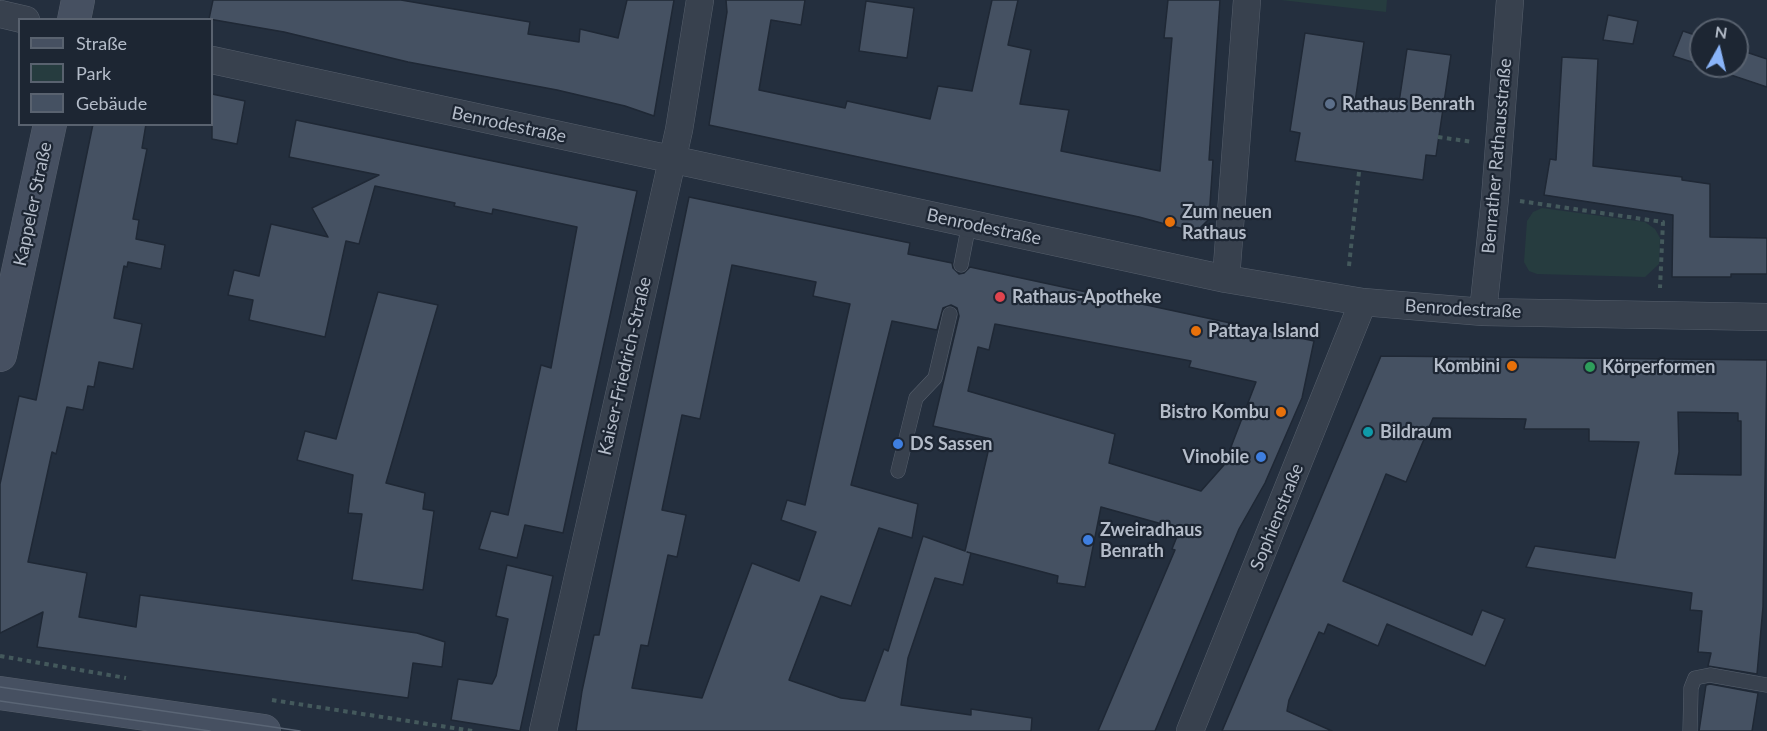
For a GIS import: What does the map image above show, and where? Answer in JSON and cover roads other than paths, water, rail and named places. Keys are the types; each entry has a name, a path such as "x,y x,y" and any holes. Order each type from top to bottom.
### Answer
{"main road":[{"path":"74,18 78,0"},
{"name":"Kappeler Straße","path":"0,355 50,126"},
{"path":"0,693 264,731"}],"street":[{"name":"Kaiser-Friedrich-Straße","path":"543,731 672,160 700,0"},
{"path":"1226,279 1247,0"},
{"name":"Benrather Rathausstraße","path":"1483,312 1495,198 1510,0"},
{"path":"0,14 18,18"},
{"name":"Benrodestraße","path":"213,60 1226,279 1363,302 1483,312 1767,317"},
{"name":"Sophienstraße","path":"1190,731 1363,302"}],"lane":[{"path":"961,265 969,224"},
{"path":"898,471 916,398 935,378 950,314"},
{"path":"1690,731 1691,688 1695,678 1710,675 1767,685"}],"tram line":[{"path":"0,687 300,731"},
{"path":"0,701 210,731"}],"place":[{"name":"Rathaus Benrath","path":"1330,104"},
{"name":"Zum neuen Rathaus","path":"1170,222"},
{"name":"Rathaus-Apotheke","path":"1000,297"},
{"name":"Pattaya Island","path":"1196,331"},
{"name":"Kombini","path":"1512,366"},
{"name":"Körperformen","path":"1590,367"},
{"name":"Bistro Kombu","path":"1281,412"},
{"name":"Bildraum","path":"1368,432"},
{"name":"DS Sassen","path":"898,444"},
{"name":"Vinobile","path":"1261,457"},
{"name":"Zweiradhaus Benrath","path":"1088,540"}]}
